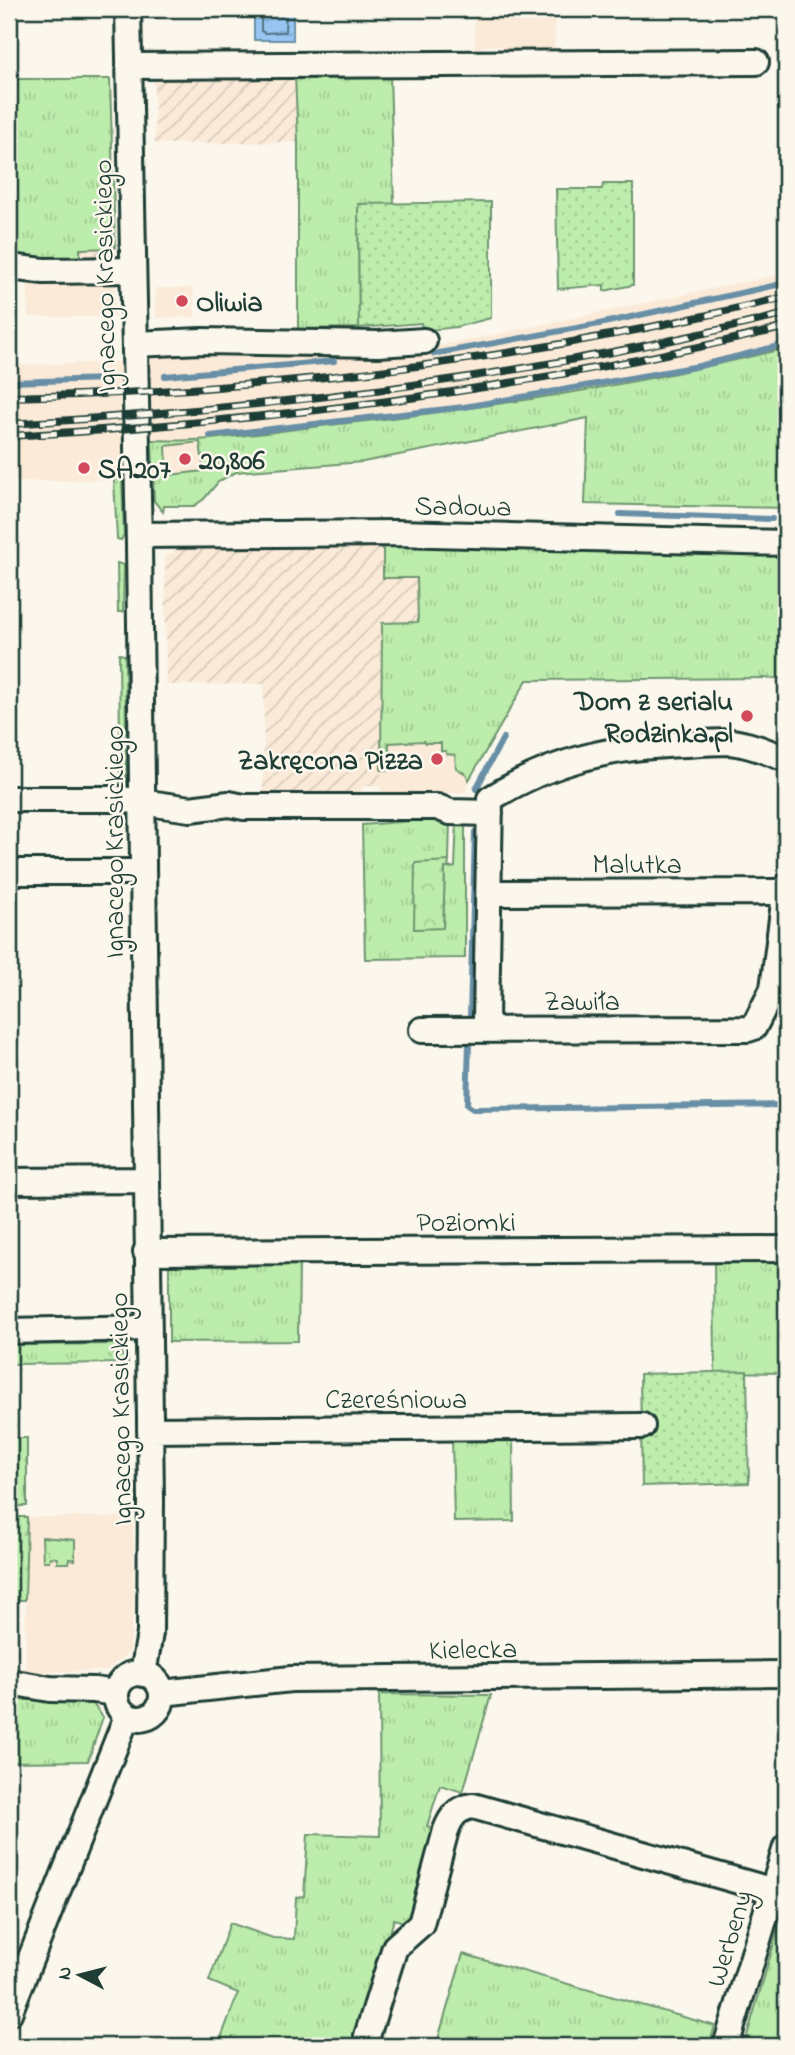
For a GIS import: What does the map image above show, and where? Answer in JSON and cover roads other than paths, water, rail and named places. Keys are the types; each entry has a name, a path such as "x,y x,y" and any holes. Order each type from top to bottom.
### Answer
{"street":[{"name":"Ignacego Krasickiego","path":"128,9 139,535 150,1430 151,1617 148,1657 143,1674"},
{"path":"129,66 756,62"},
{"path":"9,267 44,271 133,270"},
{"path":"135,344 212,341 378,344 424,341"},
{"name":"Sadowa","path":"139,535 396,533 786,543"},
{"path":"9,799 121,799 190,808 229,804 244,807 437,807 450,812 490,806 511,787 569,761 621,748 730,742 786,759"},
{"path":"490,806 486,1020 494,1030"},
{"path":"9,872 143,872"},
{"path":"779,989 786,889"},
{"name":"Malutka","path":"489,893 786,889"},
{"name":"Zawiła","path":"494,1030 748,1029 758,1022 779,989"},
{"path":"422,1030 494,1030"},
{"path":"9,1181 146,1180"},
{"name":"Poziomki","path":"146,1252 786,1249"},
{"path":"9,1331 148,1328"},
{"name":"Czereśniowa","path":"150,1430 642,1426"},
{"path":"9,1682 50,1689 94,1690 121,1705 138,1719 153,1714 159,1708 162,1693 153,1678 143,1674 130,1675 123,1680 121,1705 9,2009"},
{"name":"Kielecka","path":"162,1693 291,1679 786,1674"},
{"path":"367,2036 395,1947 421,1924 446,1830 460,1809 473,1806 774,1891"},
{"name":"Werbeny","path":"726,2046 786,1847"}],"water":[{"path":"254,9 293,9 293,40 254,40"}],"waterway":[{"path":"434,354 599,324 786,283"},
{"path":"210,436 464,407 699,366 786,344"},
{"path":"165,376 334,361"},
{"path":"9,382 108,379"},
{"path":"620,514 772,519"},
{"path":"476,789 503,738"},
{"path":"470,1018 475,832"},
{"path":"469,1044 467,1105 473,1109 786,1105"}],"railway":[{"path":"9,397 205,388 400,368 594,338 786,297"},
{"path":"9,424 205,409 400,387 594,356 786,314"},
{"path":"9,436 205,422 400,400 594,368 786,327"}],"place":[{"name":"Oliwia","path":"182,301"},
{"name":"20,806","path":"185,459"},
{"name":"SA207","path":"84,468"},
{"name":"Dom z serialu Rodzinka.pl","path":"747,716"},
{"name":"Zakręcona Pizza","path":"437,759"}]}
